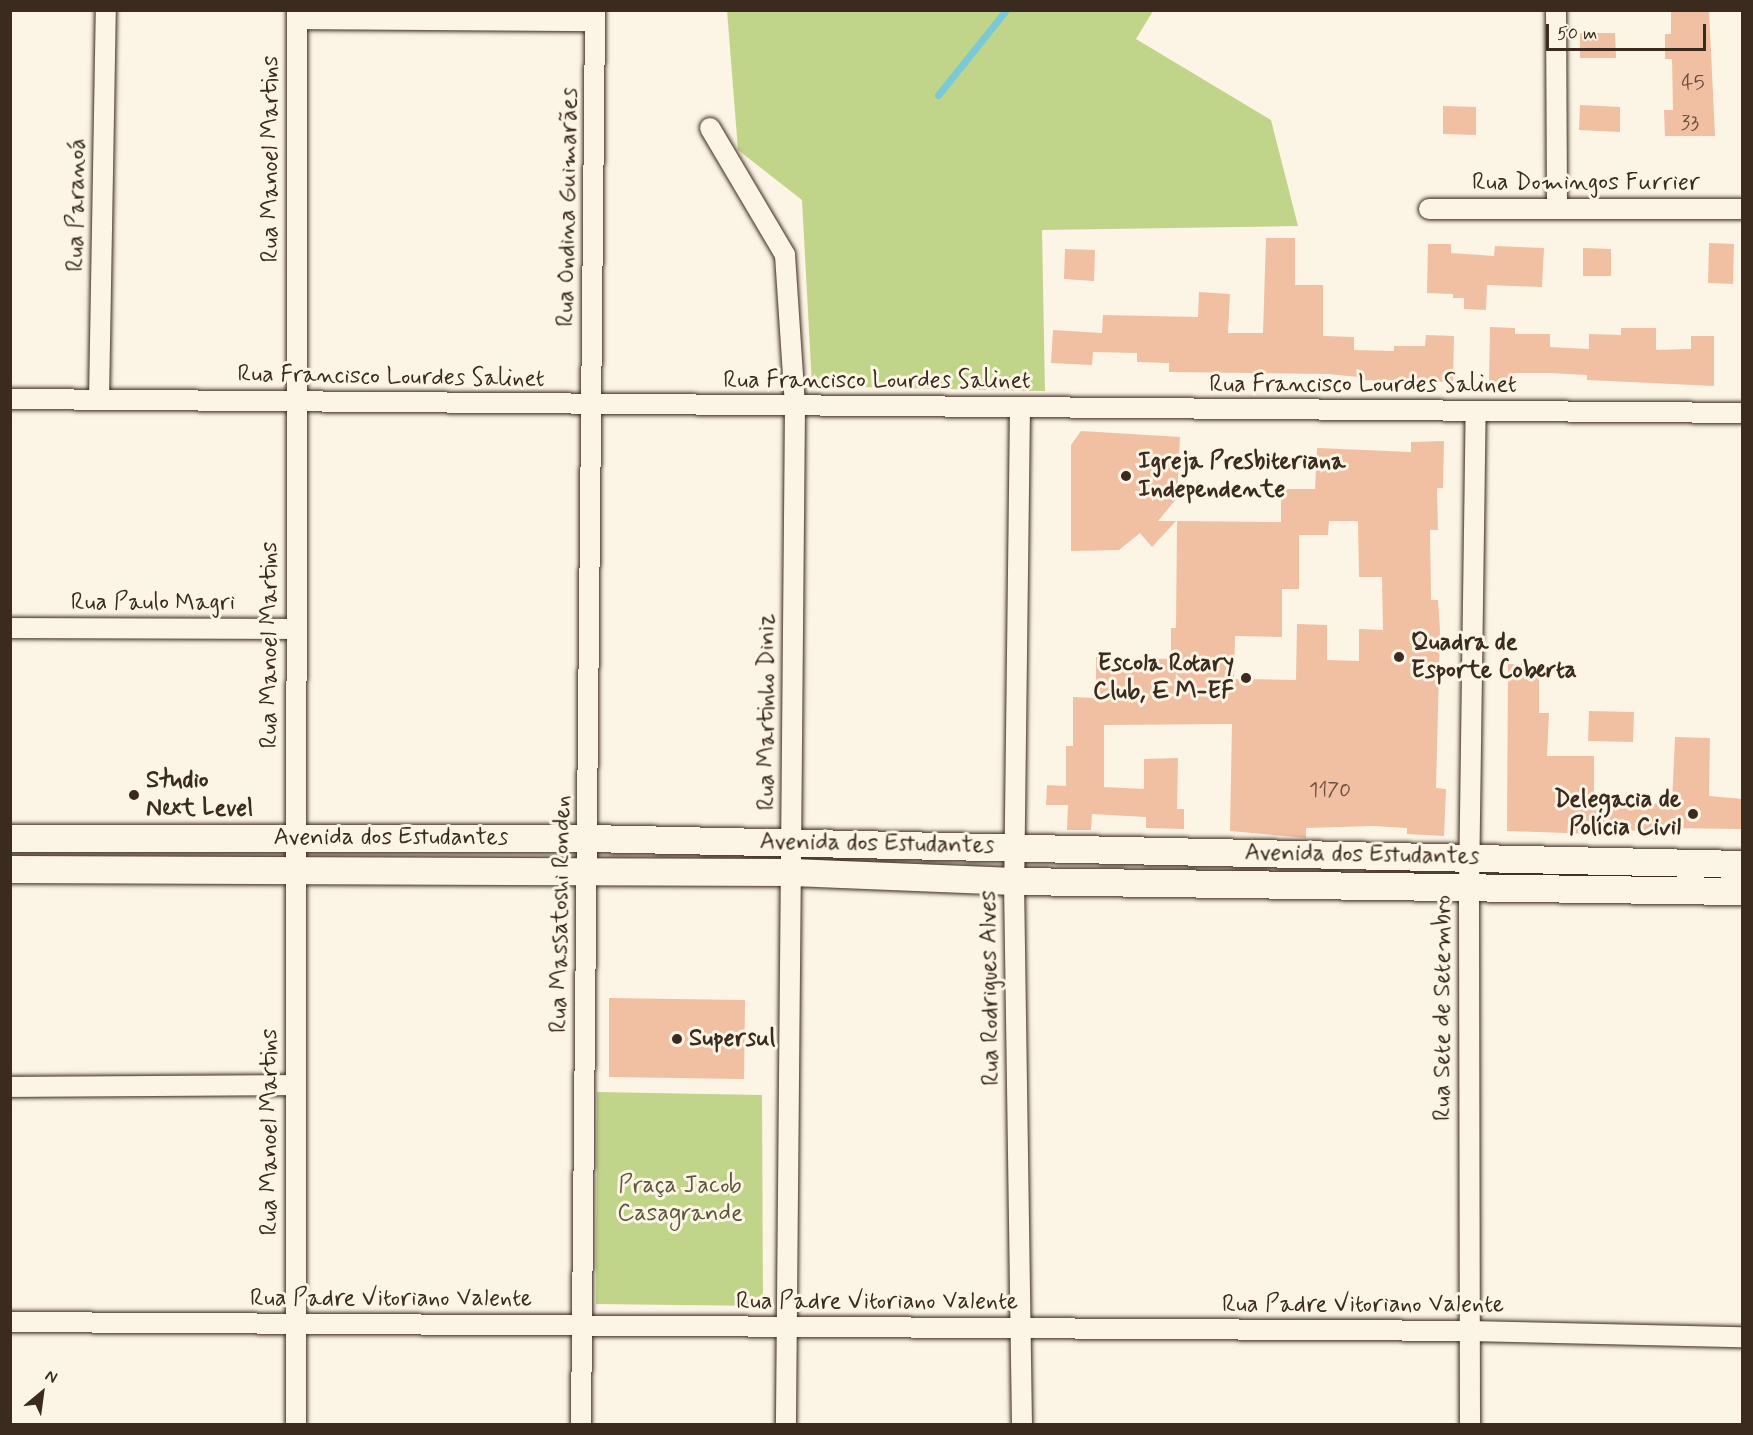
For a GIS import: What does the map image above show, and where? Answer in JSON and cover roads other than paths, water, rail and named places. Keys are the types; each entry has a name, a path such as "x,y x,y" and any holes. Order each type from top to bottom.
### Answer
{"street":[{"name":"Rua Paranoá","path":"99,400 106,10"},
{"path":"1556,10 1557,209"},
{"path":"297,15 595,16"},
{"name":"Rua Manoel Martins","path":"296,1425 297,15"},
{"name":"Rua Ondina Guimarães","path":"592,404 595,16"},
{"name":"Rua Martinho Diniz","path":"710,128 785,255 795,406 786,1425"},
{"name":"Rua Domingos Furrier","path":"1429,209 1743,209"},
{"name":"Rua Francisco Lourdes Salinet","path":"10,399 1743,413"},
{"name":"Rua Massatoshi Ronden","path":"581,1425 592,404"},
{"name":"Rua Rodrigues Alves","path":"1020,408 1014,881 1022,1425"},
{"name":"Rua Sete de Setembro","path":"1470,1425 1468,1331 1469,858 1476,411"},
{"name":"Rua Paulo Magri","path":"10,628 296,629"},
{"name":"Avenida dos Estudantes","path":"10,838 588,838 1743,864"},
{"path":"81,838 81,869"},
{"path":"1185,851 1186,884"},
{"path":"1322,854 1322,886"},
{"path":"1640,890 1642,861"},
{"name":"Avenida dos Estudantes","path":"10,869 792,872 1014,881 1743,891"},
{"path":"10,1087 296,1085"},
{"name":"Rua Padre Vitoriano Valente","path":"10,1322 1468,1331 1743,1337"}],"waterway":[{"path":"938,95 1006,10"}],"place":[{"name":"Igreja Presbiteriana Independente","path":"1126,476"},
{"name":"Quadra de Esporte Coberta","path":"1399,657"},
{"name":"Escola Rotary Club, E M-EF","path":"1246,678"},
{"name":"Studio Next Level","path":"134,795"},
{"name":"Delegacia de Polícia Civil","path":"1693,814"},
{"name":"Supersul","path":"677,1039"}],"park label":[{"name":"Praça Jacob Casagrande","path":"680,1200"}]}
